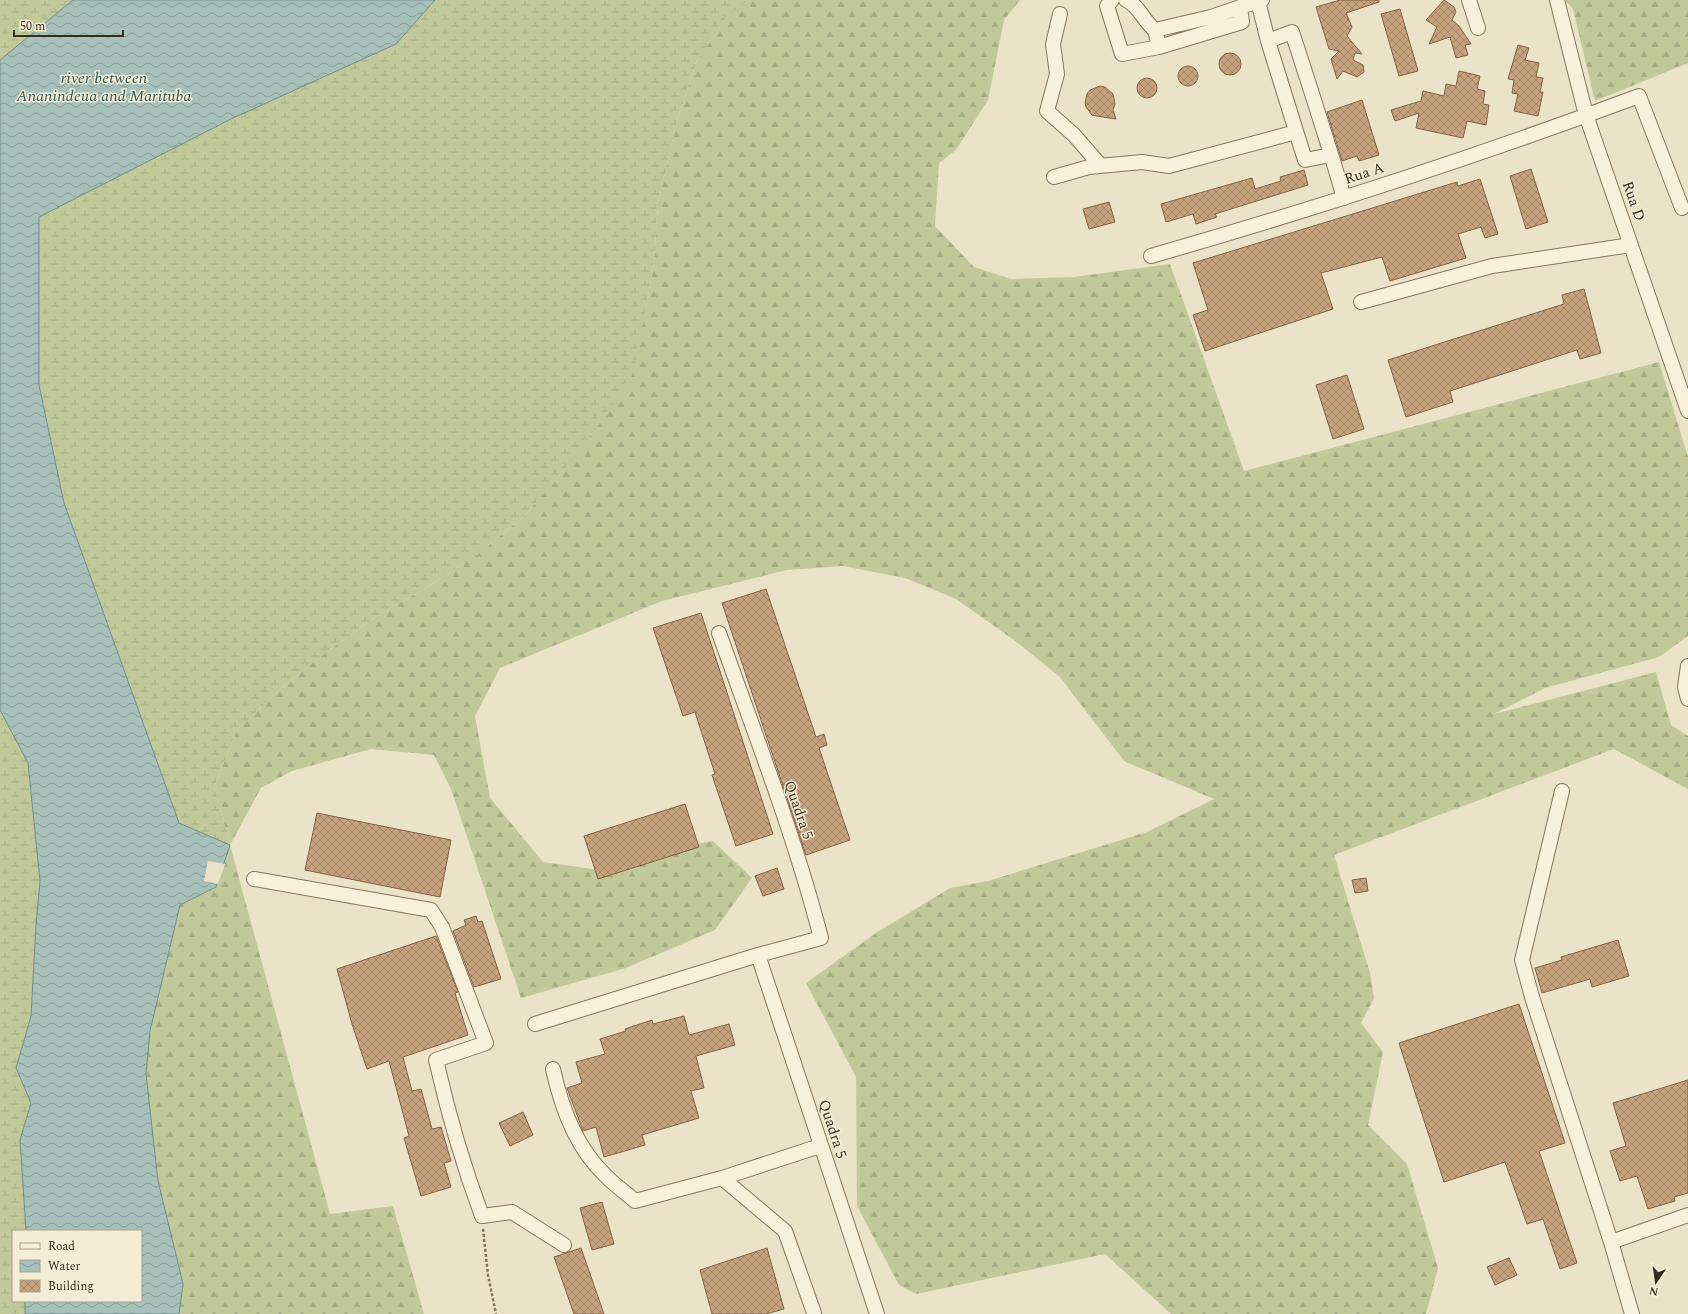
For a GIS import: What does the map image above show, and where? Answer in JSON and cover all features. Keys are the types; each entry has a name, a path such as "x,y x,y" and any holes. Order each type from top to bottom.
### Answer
{"street":[{"path":"1112,0 1107,6 1122,54 1159,47 1242,22 1240,7"},
{"path":"1126,0 1136,7 1146,24 1155,30 1159,47"},
{"path":"1469,0 1478,28"},
{"name":"Rua D","path":"1557,0 1586,115 1688,411"},
{"path":"1155,30 1211,17 1260,1 1268,41 1305,160 1331,155"},
{"path":"1060,14 1053,44 1057,74 1047,111 1074,135 1101,166"},
{"path":"1268,41 1292,32 1344,198"},
{"name":"Rua A","path":"1151,256 1264,224 1344,198 1638,96 1682,208"},
{"path":"1054,177 1089,167 1142,162 1169,166 1296,132"},
{"path":"1361,302 1492,266 1631,245"},
{"name":"Quadra 5","path":"535,1024 758,955 821,938 806,883 719,633"},
{"path":"1688,666 1685,688 1688,699"},
{"path":"1562,791 1522,960 1532,997 1611,1242 1632,1314"},
{"path":"254,879 431,910 442,927 486,1043 436,1060 447,1109 462,1161 482,1216 512,1212 564,1245"},
{"name":"Quadra 5","path":"758,955 876,1314"},
{"path":"553,1069 558,1093 579,1141 603,1174 635,1200 722,1178 820,1146"},
{"path":"722,1178 785,1231 814,1313"},
{"path":"1611,1242 1688,1215"}],"path":[{"path":"482,1216 488,1276 496,1314"}],"green space":[{"path":"0,0 73,0 0,60"},
{"path":"435,0 750,0 727,15 696,63 677,121 658,202 654,262 632,375 597,427 561,474 523,517 478,554 429,586 377,616 325,653 278,691 237,730 214,787 230,845 179,823 64,503 39,385 39,217 231,119 396,44"},
{"path":"750,0 1020,0 1004,20 988,100 956,150 939,163 935,226 974,267 1011,279 1074,277 1170,264 1244,471 1659,362 1688,457 1688,636 1659,657 1545,688 1494,714 1656,672 1671,725 1688,736 1688,789 1614,749 1334,855 1370,973 1374,998 1361,1023 1383,1052 1368,1125 1407,1164 1438,1268 1426,1314 1171,1314 1105,1254 916,1294 899,1285 857,1206 856,1077 806,983 876,933 950,888 988,881 1147,832 1214,799 1124,761 1060,677 1014,640 956,599 905,578 843,566 787,570 662,601 500,668 475,716 490,798 543,862 599,870 643,853 713,841 752,878 715,930 626,968 521,998 451,789 434,755 371,749 292,771 261,788 230,845 214,787 237,730 278,691 325,653 377,616 429,586 478,554 523,517 561,474 644,319 654,262 658,202 677,121 696,63 727,14"},
{"path":"1565,0 1688,0 1688,63 1595,101 1573,9"},
{"path":"0,710 28,763 40,881 31,1016 16,1068 31,1103 20,1140 26,1230 12,1230 12,1302 25,1302 25,1314 0,1314"},
{"path":"230,845 330,1214 393,1206 424,1314 179,1314 183,1284 158,1181 146,1074 150,1031 180,905 216,887"}],"water":[{"name":"river between Ananindeua and Marituba","path":"73,0 435,0 396,44 231,119 39,217 39,385 64,503 179,823 230,845 216,887 180,905 150,1031 146,1074 158,1181 183,1284 179,1314 25,1314 25,1302 142,1302 142,1230 26,1230 20,1140 31,1103 16,1068 31,1016 40,881 28,763 0,710 0,60"}],"pier":[{"path":"208,861 225,864 218,884 204,881"}],"building":[{"path":"1340,0 1379,0 1379,2 1346,13 1352,27 1347,36 1362,54 1355,53 1353,60 1363,65 1364,72 1357,77 1343,71 1337,79 1331,59 1339,51 1329,49 1316,7"},
{"path":"1444,0 1454,7 1456,12 1452,20 1459,26 1471,44 1465,45 1468,55 1456,58 1450,37 1429,44 1437,27 1426,20"},
{"path":"1400,9 1418,71 1399,76 1381,14"},
{"path":"1518,45 1529,48 1525,60 1539,63 1536,77 1543,78 1540,92 1543,92 1538,116 1514,111 1518,94 1512,93 1514,80 1508,79"},
{"path":"1230,53 1234,54 1240,60 1240,68 1234,74 1230,75 1226,74 1220,68 1219,64 1220,60 1226,54"},
{"path":"1188,66 1195,69 1198,76 1195,83 1188,86 1181,83 1178,76 1181,69"},
{"path":"1459,71 1480,76 1477,89 1485,91 1483,104 1489,105 1486,125 1467,121 1463,138 1416,128 1419,113 1395,121 1391,110 1421,101 1423,91 1444,96 1446,84 1456,86"},
{"path":"1147,78 1154,81 1157,88 1154,95 1147,98 1140,95 1137,88 1140,81"},
{"path":"1100,86 1105,87 1113,94 1115,104 1113,110 1116,119 1092,115 1086,107 1085,103 1087,94 1090,90"},
{"path":"1362,100 1379,155 1359,161 1357,156 1342,161 1327,112"},
{"path":"1531,169 1548,222 1526,229 1510,176"},
{"path":"1304,170 1308,185 1215,214 1217,217 1196,224 1193,214 1166,222 1161,204 1252,178 1255,189 1281,181 1280,177"},
{"path":"1480,179 1498,234 1485,238 1481,227 1458,234 1466,258 1390,281 1382,257 1321,273 1333,309 1205,351 1193,315 1208,310 1193,263 1457,182 1458,186"},
{"path":"1109,202 1115,222 1089,229 1083,209"},
{"path":"1584,289 1601,353 1580,359 1577,350 1450,391 1453,402 1406,417 1388,360 1564,304 1562,295"},
{"path":"1347,375 1364,429 1333,439 1316,385"},
{"path":"766,589 816,737 824,734 827,745 819,748 850,840 806,855 722,603"},
{"path":"701,613 773,834 736,846 712,775 715,774 695,712 683,716 653,628"},
{"path":"685,804 699,847 598,879 584,836"},
{"path":"317,813 451,840 440,897 305,870"},
{"path":"777,868 784,889 763,896 755,876"},
{"path":"1366,878 1368,891 1355,893 1352,880"},
{"path":"476,916 478,922 482,921 501,979 474,987 453,931 466,925 464,920"},
{"path":"436,936 458,992 455,993 468,1035 403,1057 412,1091 421,1089 432,1129 441,1127 451,1161 444,1163 451,1187 421,1196 404,1138 409,1136 389,1061 367,1069 352,1024 337,969"},
{"path":"1618,940 1629,976 1592,987 1590,979 1542,993 1535,968 1562,960 1561,957"},
{"path":"1519,1004 1565,1143 1539,1151 1577,1263 1560,1269 1543,1219 1527,1224 1505,1162 1444,1182 1399,1043"},
{"path":"684,1016 689,1035 729,1024 735,1045 696,1056 704,1088 691,1091 699,1118 642,1135 645,1145 604,1157 596,1127 583,1131 567,1088 582,1083 576,1062 605,1054 600,1039 626,1031 625,1029 652,1020 653,1024"},
{"path":"1688,1080 1688,1193 1674,1197 1675,1201 1648,1209 1637,1176 1620,1181 1610,1151 1626,1146 1613,1103"},
{"path":"523,1112 533,1135 510,1146 499,1123"},
{"path":"602,1202 614,1244 592,1250 580,1208"},
{"path":"581,1248 604,1314 574,1314 554,1257"},
{"path":"767,1248 784,1309 766,1314 712,1314 700,1270"},
{"path":"1509,1258 1517,1275 1495,1285 1487,1267"}]}
